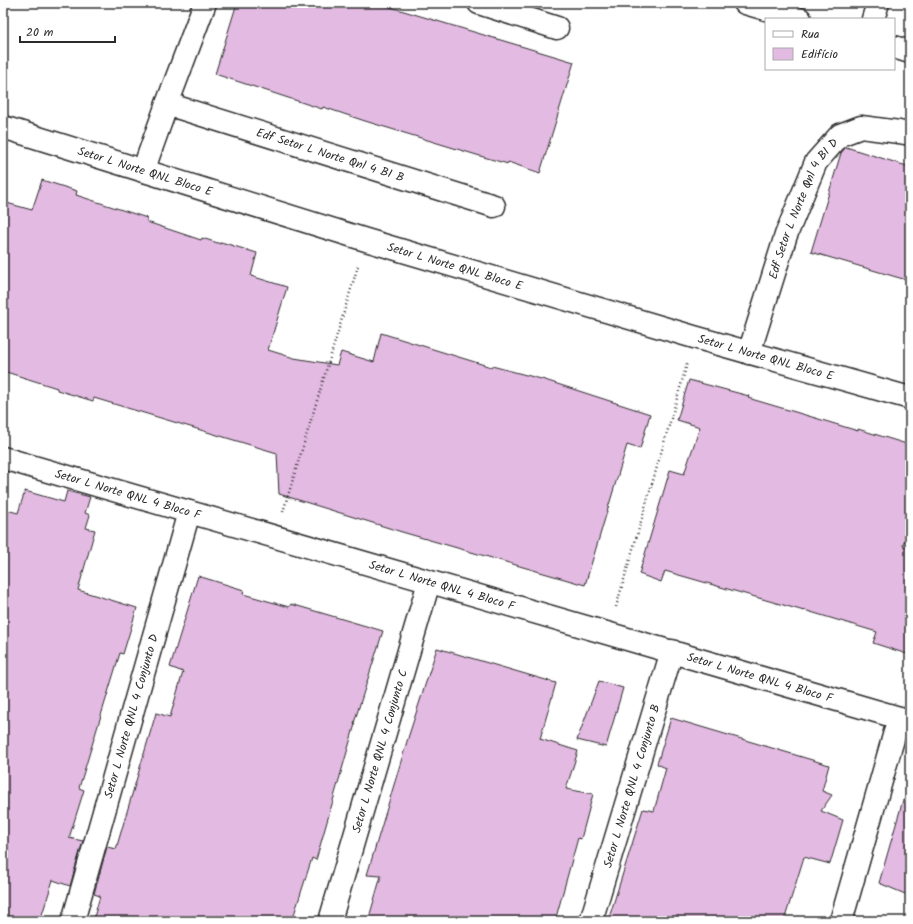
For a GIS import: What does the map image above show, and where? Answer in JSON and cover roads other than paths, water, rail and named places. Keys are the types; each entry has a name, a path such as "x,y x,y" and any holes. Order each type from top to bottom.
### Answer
{"street":[{"path":"144,171 167,104 205,3"},
{"path":"479,3 557,28"},
{"path":"745,3 792,17 806,3"},
{"path":"873,18 878,3"},
{"path":"895,47 910,52"},
{"name":"Edf Setor L Norte Qnl 4 BI B","path":"167,104 494,206"},
{"name":"Setor L Norte QNL Bloco E","path":"3,127 366,240 694,338 910,398"},
{"name":"Edf Setor L Norte Qnl 4 BI D","path":"749,353 786,236 816,162 840,135 861,127 910,134"},
{"name":"Setor L Norte QNL 4 Bloco F","path":"3,458 608,634 672,651 904,720"},
{"name":"Setor L Norte QNL 4 Conjunto D","path":"73,921 189,512"},
{"name":"Setor L Norte QNL 4 Conjunto C","path":"330,921 429,582"},
{"name":"Setor L Norte QNL 4 Conjunto B","path":"591,921 672,651"},
{"path":"841,921 904,720"}]}
